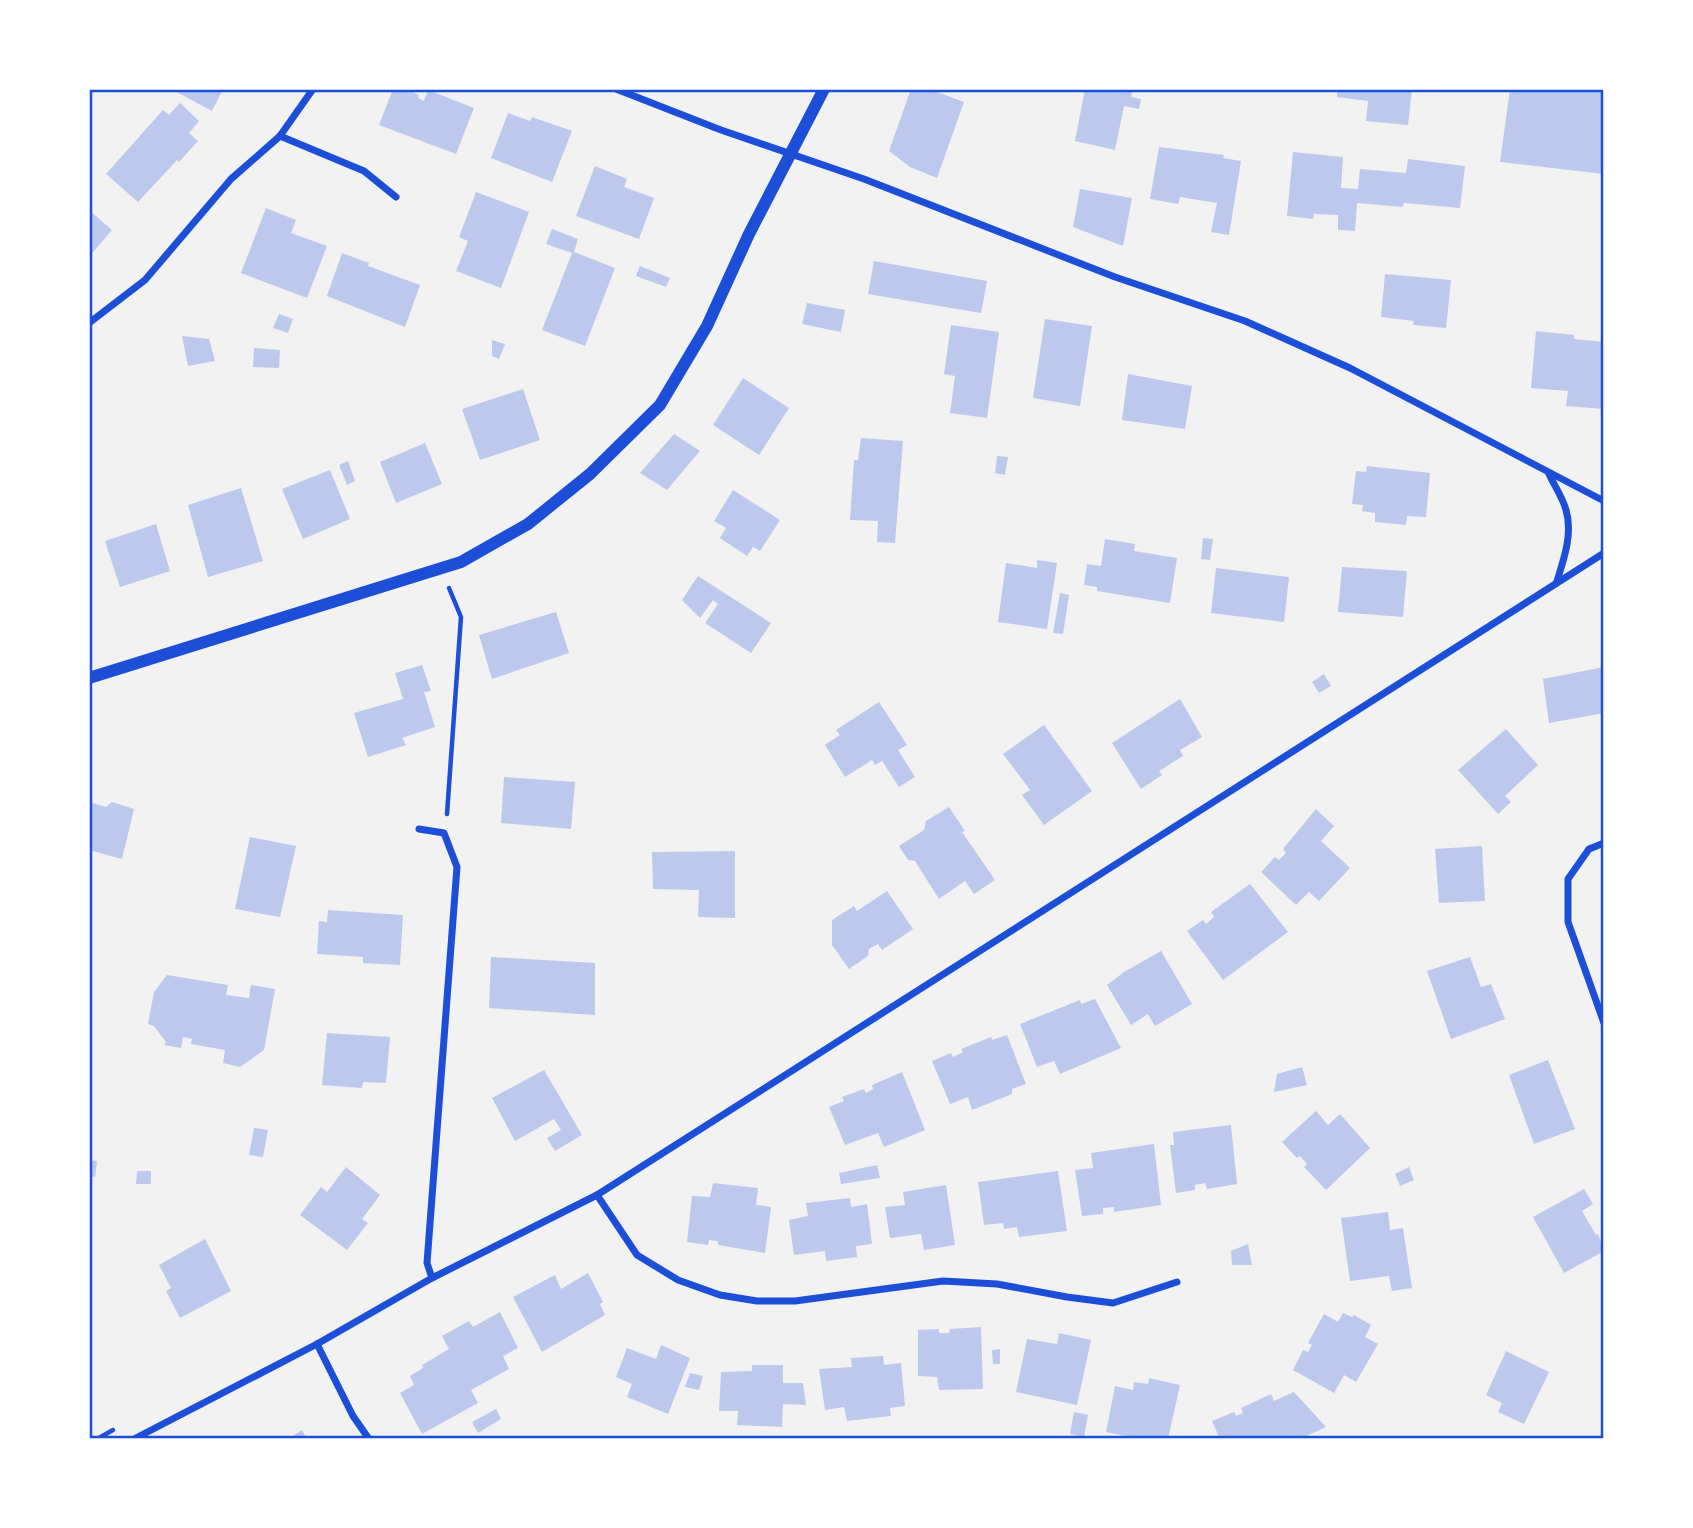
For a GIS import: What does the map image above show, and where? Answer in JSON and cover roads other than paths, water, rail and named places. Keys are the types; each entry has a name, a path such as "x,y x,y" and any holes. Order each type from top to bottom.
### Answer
{"street":[{"path":"89,323 145,280 231,179 280,136 313,89"},
{"path":"616,89 722,130 864,179 1115,277 1245,321 1350,368 1604,501"},
{"path":"89,678 461,562 528,524 590,474 660,405 706,326 749,234 824,89"},
{"path":"280,136 364,171 396,197"},
{"path":"1549,474 1566,510 1567,518 1567,550 1557,581"},
{"path":"134,1439 317,1344 432,1278 597,1195 1604,553"},
{"path":"419,829 444,833 457,867 427,1264 432,1278"},
{"path":"1604,843 1589,849 1568,879 1568,922 1604,1023"},
{"path":"597,1195 637,1255 678,1280 720,1295 757,1301 795,1301 943,1281 997,1284 1113,1303 1177,1282"},
{"path":"317,1344 353,1416 369,1439"}]}
